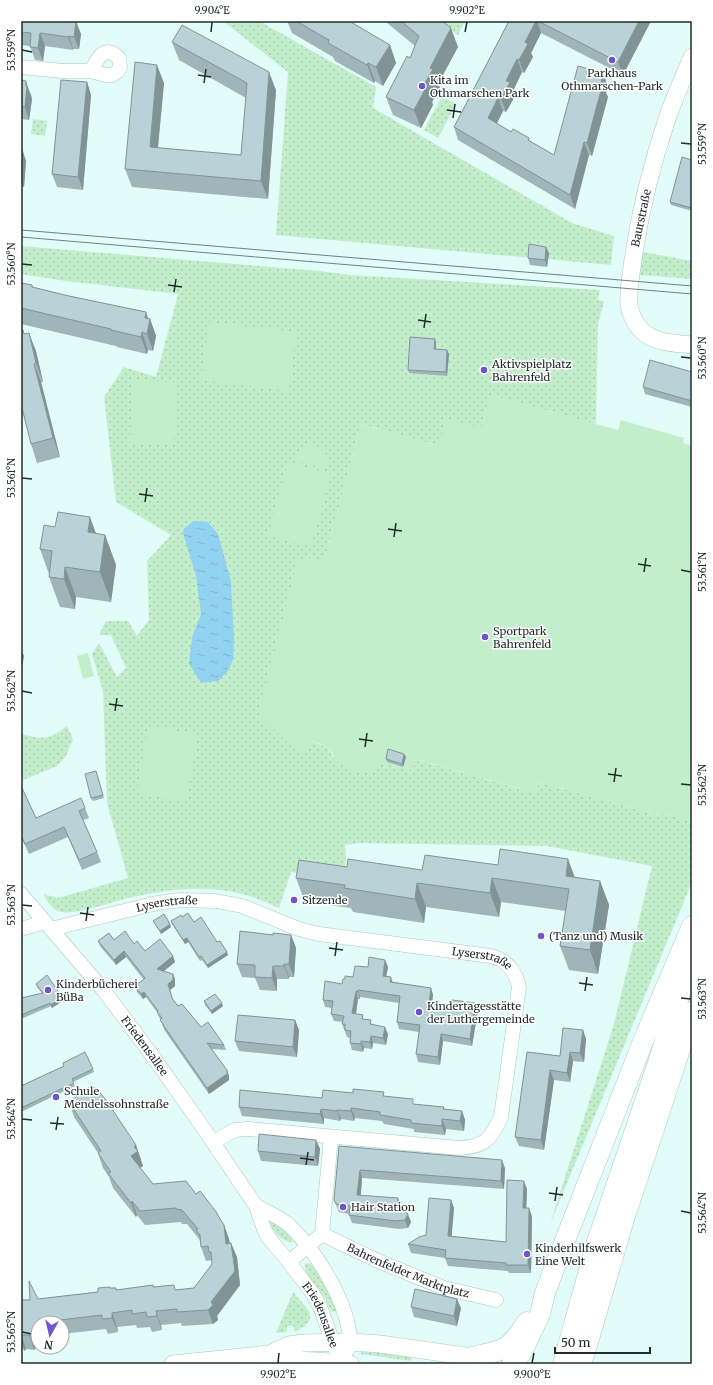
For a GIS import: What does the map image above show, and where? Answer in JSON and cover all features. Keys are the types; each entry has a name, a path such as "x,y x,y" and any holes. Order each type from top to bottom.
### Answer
{"highway":[{"path":"512,1364 522,1352 540,1314 545,1293 644,1039 692,926"},
{"path":"563,1364 596,1245 657,1067 692,955"},
{"path":"581,1364 625,1216 692,1012"},
{"path":"480,1361 506,1347 513,1341 545,1293"}],"main road":[{"name":"Baurstraße","path":"692,57 668,115 652,165 636,235 629,293 630,309 633,319 647,334 652,338 664,342 692,345"},
{"path":"173,1364 227,1361 270,1354 289,1345 341,1342 380,1344 480,1361"},
{"path":"270,1354 291,1360 346,1364"}],"street":[{"path":"21,67 63,71 91,71"},
{"name":"Friedensallee","path":"21,894 105,992 154,1058 213,1142 256,1206 268,1237 304,1282 341,1342 346,1364"},
{"name":"Lyserstraße","path":"21,929 48,926 157,903 181,900 201,900 230,903 242,906 299,929 319,934 404,944 498,958 512,970 519,987 501,1117 495,1132 485,1141 468,1148 459,1148 242,1129 235,1130 213,1142"},
{"path":"289,1262 322,1234 331,1137"},
{"name":"Friedensallee","path":"256,1206 279,1217 290,1226 308,1247 336,1292 347,1317 341,1342"},
{"name":"Bahrenfelder Marktplatz","path":"322,1234 378,1261 444,1288 496,1300"}],"green space":[{"path":"223,21 259,21 376,87 373,108 572,223 614,236 611,265 276,235 288,72"},
{"path":"438,21 465,21 458,35"},
{"path":"442,96 456,104 438,138 424,130"},
{"path":"33,119 47,121 45,136 31,134"},
{"path":"21,246 319,271 350,275 600,290 598,300 604,301 598,324 596,424 490,395 482,428 439,446 361,424 324,562 305,557 299,754 311,741 328,748 333,757 340,764 349,769 363,772 384,762 410,770 418,760 535,793 539,782 661,816 662,813 691,821 692,819 692,882 550,1224 614,1024 652,866 547,846 360,843 345,845 346,859 343,880 291,872 279,908 256,898 242,894 212,889 197,889 151,893 83,910 62,912 53,908 43,894 58,898 128,878 107,803 103,691 92,654 99,643 117,677 126,668 111,635 99,635 106,621 128,621 137,636 149,620 147,561 171,535 116,502 104,397 124,367 156,377 178,294 66,281 21,274"},
{"path":"643,252 692,261 692,279 640,275"},
{"path":"209,322 296,332 289,391 201,380"},
{"path":"132,381 176,382 174,444 130,443"},
{"name":"Sportpark Bahrenfeld","path":"490,395 618,430 621,420 684,438 683,443 692,446 691,821 662,813 661,816 539,782 535,793 419,760 410,770 384,762 375,770 363,772 351,770 336,761 330,751 323,745 312,741 299,754 259,716 297,562 305,557 324,562 361,424 439,446 446,419 482,428"},
{"path":"312,445 320,448 326,453 328,460 327,469 294,460 300,449 305,446"},
{"path":"288,462 331,474 311,547 268,535"},
{"path":"88,653 94,676 83,679 77,656"},
{"path":"67,726 73,739 66,756 57,766 23,780 21,767 21,734 46,738"},
{"path":"148,726 198,734 186,802 137,793"},
{"path":"272,1222 284,1230 293,1242 282,1239 273,1230 270,1223"},
{"path":"309,1263 317,1269 338,1311 331,1312 324,1297 306,1273 305,1264"},
{"path":"293,1292 310,1314 308,1323 294,1332 294,1326 287,1326 287,1332 276,1333"},
{"path":"361,1351 412,1356 411,1361 361,1354"}],"water":[{"path":"194,521 208,522 218,534 231,581 234,639 233,660 227,672 218,681 201,683 189,664 192,637 201,614 196,576 183,533 184,528"}],"building":[{"path":"21,21 76,21 74,37 40,33 38,48 30,47 31,33 21,32"},
{"path":"296,21 349,21 390,45 376,67 368,63 367,65 328,43 329,40"},
{"path":"401,21 442,21 451,28 430,68 433,69 424,85 427,86 414,110 386,97 407,56 410,58 419,36"},
{"path":"509,21 536,21 525,42 528,44 519,60 517,59 506,81 510,82 501,99 498,98 488,118 511,132 513,129 529,138 528,140 554,155 578,66 603,73 601,83 603,84 587,143 584,142 570,195 454,127"},
{"path":"538,21 639,21 618,62"},
{"path":"182,25 269,72 261,181 125,169 135,62 157,65 150,147 241,155 247,83 172,42"},
{"path":"21,80 26,81 27,86 25,107 21,106"},
{"path":"61,80 87,82 78,177 52,174"},
{"path":"682,157 692,160 692,208 670,202"},
{"path":"529,244 546,247 545,260 528,258"},
{"path":"21,283 69,296 146,312 145,318 150,319 147,334 142,332 141,337 21,308"},
{"path":"21,330 23,330 24,334 29,333 36,363 34,364 53,438 31,444 21,404"},
{"path":"410,337 435,339 434,349 447,350 446,372 408,370"},
{"path":"650,360 692,372 692,401 643,387"},
{"path":"58,512 90,517 88,532 105,535 100,572 65,567 64,579 49,577 52,551 40,549 44,525 55,527"},
{"path":"388,749 404,754 402,764 386,759"},
{"path":"96,771 103,795 91,798 85,774"},
{"path":"22,788 36,818 81,798 85,808 79,811 97,852 79,860 64,827 25,844 21,835"},
{"path":"500,849 568,859 566,876 600,881 590,950 560,946 569,889 492,878 490,893 417,883 415,899 344,888 345,885 296,878 299,860 347,867 348,859 422,870 425,855 498,865"},
{"path":"188,913 194,922 201,917 217,942 220,941 227,952 207,965 201,956 199,957 187,938 183,940 171,921"},
{"path":"164,914 170,924 160,931 153,921"},
{"path":"125,931 134,944 137,941 145,951 160,939 173,956 157,969 173,974 173,980 168,984 172,998 178,1006 182,1004 201,1027 208,1022 224,1045 207,1043 227,1070 227,1074 207,1088 163,1025 160,1020 162,1018 157,1012 158,1011 144,992 141,994 135,986 145,978 124,951 114,960 98,941 109,933 114,940"},
{"path":"240,931 273,935 273,933 291,935 289,964 284,964 284,966 273,966 272,978 255,977 255,965 237,964"},
{"path":"369,957 385,960 383,976 391,977 390,982 431,988 429,1004 451,1007 452,1000 475,1003 470,1039 441,1034 438,1057 416,1054 420,1025 397,1022 400,996 358,990 358,992 356,991 352,1013 363,1015 362,1019 371,1020 370,1024 385,1027 383,1038 371,1036 370,1042 361,1041 361,1044 350,1043 351,1031 345,1030 345,1024 342,1024 344,1016 331,1014 333,1001 323,1000 325,981 342,984 345,976 353,977 355,966 368,967"},
{"path":"47,975 62,997 51,1005 50,1003 21,1015 21,998 43,993 36,984"},
{"path":"215,994 222,1003 211,1011 204,1001"},
{"path":"238,1015 295,1020 293,1047 235,1041"},
{"path":"563,1028 583,1030 580,1053 570,1052 567,1073 550,1070 541,1140 515,1137 527,1052 560,1056"},
{"path":"85,1052 93,1069 72,1079 74,1083 21,1108 21,1086 64,1066 63,1063"},
{"path":"92,1085 106,1100 136,1145 134,1147 138,1151 131,1156 153,1184 186,1181 196,1194 200,1191 217,1213 224,1225 226,1244 231,1243 235,1271 211,1302 213,1305 208,1310 177,1312 177,1309 156,1311 157,1316 147,1317 146,1312 132,1314 132,1310 112,1313 112,1318 102,1319 102,1315 70,1319 70,1315 30,1315 30,1334 21,1335 21,1300 30,1300 29,1281 38,1299 98,1292 98,1288 110,1287 116,1288 116,1290 153,1285 153,1287 174,1285 175,1290 194,1288 212,1264 211,1252 209,1252 208,1246 201,1247 200,1235 196,1230 198,1229 182,1210 176,1208 140,1211 132,1201 131,1203 108,1173 111,1172 98,1153 101,1151 69,1102"},
{"path":"353,1089 384,1092 383,1096 413,1099 413,1104 444,1107 443,1109 462,1111 460,1121 442,1119 442,1126 411,1123 411,1120 380,1115 380,1112 351,1108 351,1111 321,1109 320,1114 239,1107 240,1090 322,1098 323,1090 353,1093"},
{"path":"259,1134 316,1140 315,1157 258,1151"},
{"path":"339,1146 502,1160 501,1181 360,1170 357,1195 398,1198 397,1207 408,1214 405,1220 396,1221 349,1215 350,1206 336,1204 334,1200"},
{"path":"507,1180 524,1181 523,1208 529,1208 528,1265 506,1265 506,1263 445,1258 446,1250 408,1244 419,1237 426,1235 429,1198 451,1200 448,1236 506,1242"},
{"path":"415,1289 457,1299 454,1316 411,1307"}],"tram line":[{"path":"21,230 692,286"},
{"path":"21,237 692,294"}],"place":[{"name":"Parkhaus Othmarschen-Park","path":"612,60"},
{"name":"Kita im Othmarschen Park","path":"422,86"},
{"name":"Aktivspielplatz Bahrenfeld","path":"484,370"},
{"name":"Sportpark Bahrenfeld","path":"485,637"},
{"name":"Sitzende","path":"294,900"},
{"name":"(Tanz und) Musik","path":"541,936"},
{"name":"Kinderbücherei BüBa","path":"48,990"},
{"name":"Kindertagesstätte der Luthergemeinde","path":"419,1012"},
{"name":"Schule Mendelssohnstraße","path":"56,1097"},
{"name":"Hair Station","path":"343,1207"},
{"name":"Kinderhilfswerk Eine Welt","path":"527,1254"}]}
